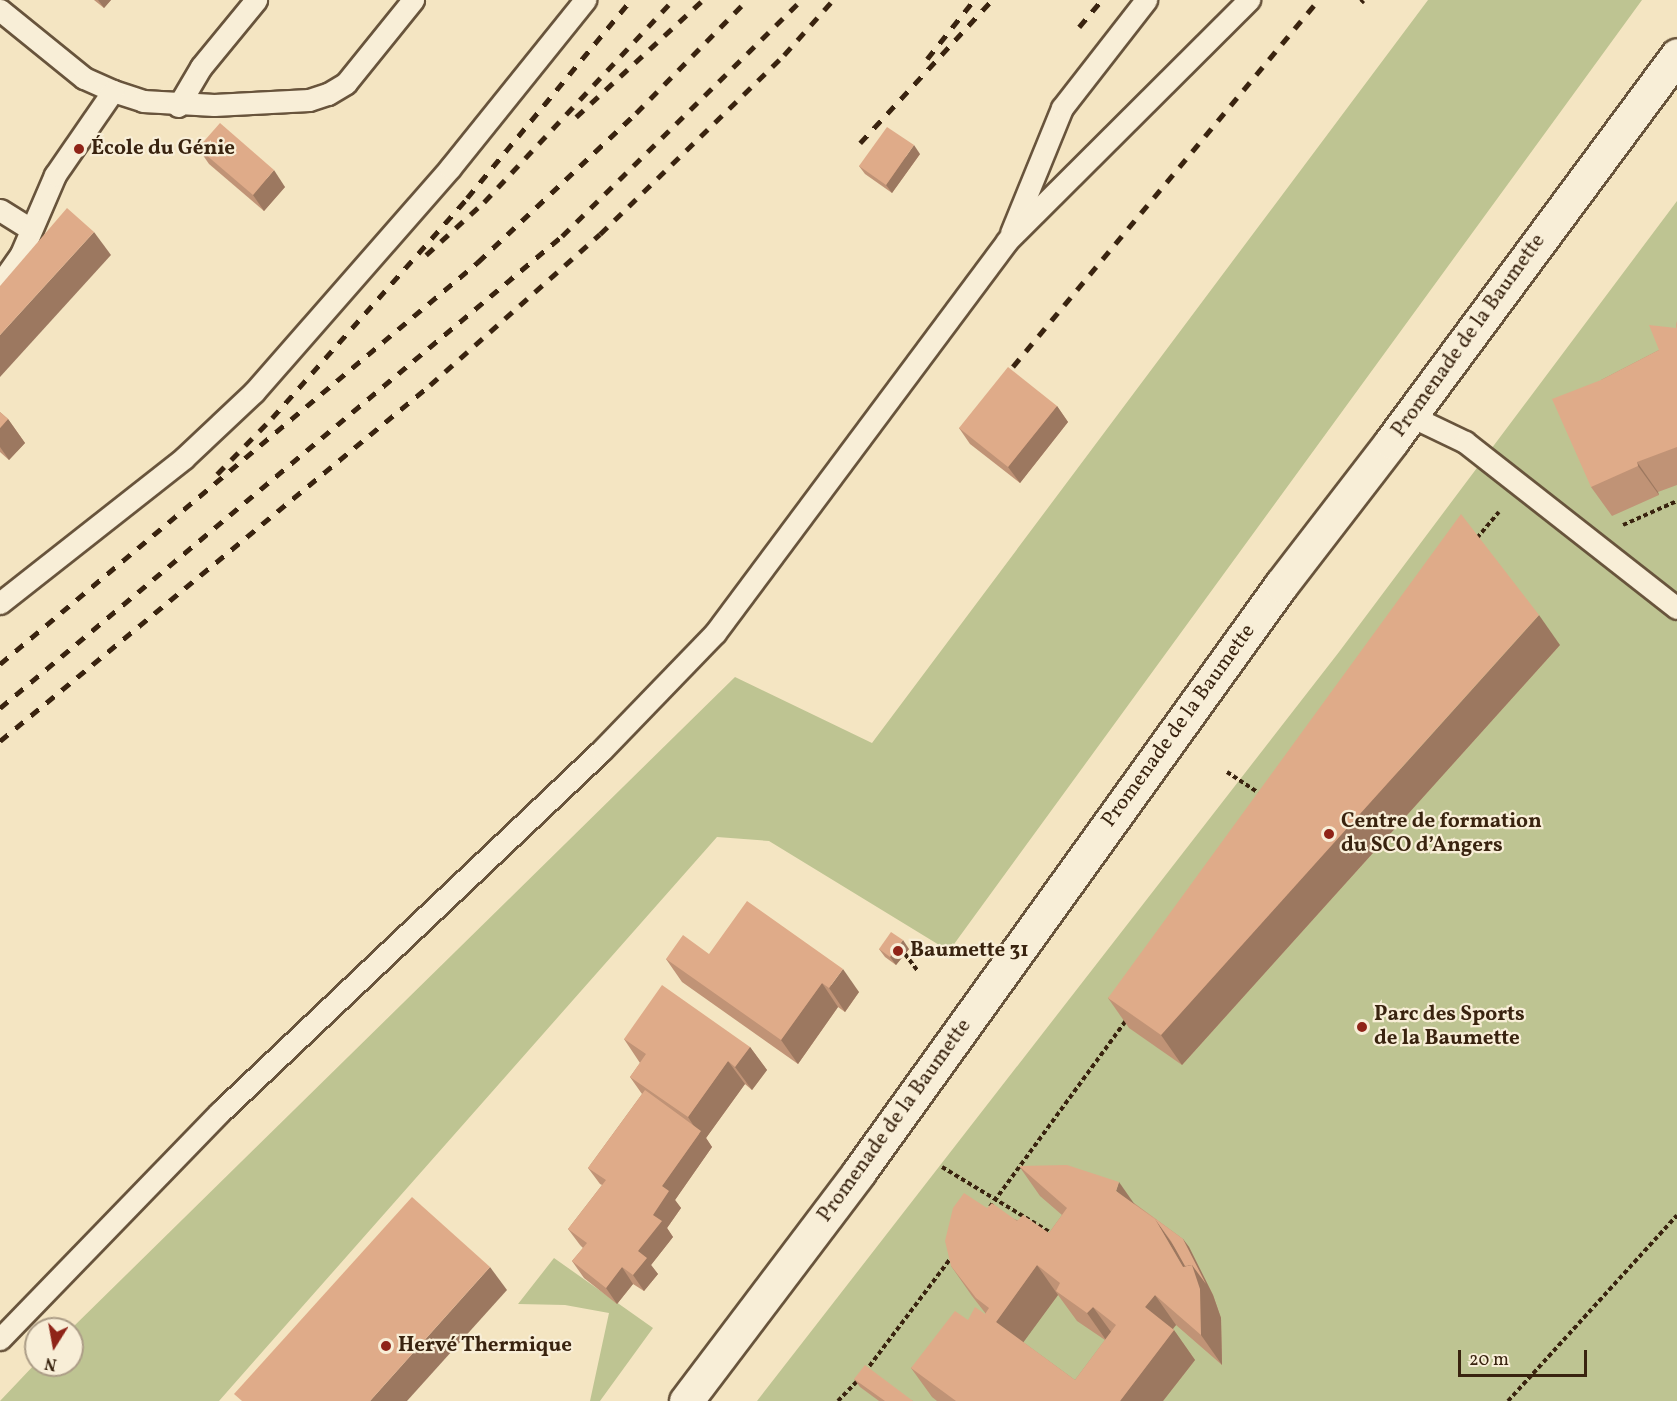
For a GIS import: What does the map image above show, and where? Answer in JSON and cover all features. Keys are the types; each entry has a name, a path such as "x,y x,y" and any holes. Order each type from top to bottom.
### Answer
{"street":[{"name":"Promenade de la Baumette","path":"686,1401 859,1172 1281,585 1411,416 1677,56"}],"lane":[{"path":"178,106 201,67 256,0"},
{"path":"0,10 84,78 113,92 178,106 309,100 328,94 345,83 413,0"},
{"path":"0,603 184,458 254,392 443,177 585,0"},
{"path":"1007,241 1062,108 1146,0"},
{"path":"0,1339 220,1112 602,750 715,633 1007,241 1249,0"},
{"path":"0,284 21,254 29,228 55,175 113,92"},
{"path":"0,210 29,228"},
{"path":"1411,416 1465,442 1677,608"}],"path":[{"path":"1472,546 1522,485"},
{"path":"1590,539 1677,501"},
{"path":"1227,772 1267,799"},
{"path":"905,954 917,970"},
{"path":"988,1209 1134,1010"},
{"path":"942,1167 1055,1235"},
{"path":"1508,1401 1677,1215"},
{"path":"838,1401 865,1372 954,1254"}],"green space":[{"path":"1428,0 1642,0 949,951 769,841 717,837 219,1401 0,1401 24,1376 84,1377 83,1317 735,677 872,743"},
{"name":"Parc des Sports de la Baumette","path":"1677,201 1677,1401 757,1401 1339,652"},
{"path":"554,1258 653,1328 600,1401 590,1401 609,1313 565,1305 518,1304"}],"building":[{"path":"220,123 274,170 253,195 198,148"},
{"path":"887,127 914,145 886,185 859,166"},
{"path":"67,208 94,232 0,335 0,286"},
{"path":"1677,321 1677,447 1637,462 1638,466 1591,487 1552,399 1601,380 1659,350 1649,325 1676,328"},
{"path":"1008,367 1057,406 1008,467 959,428"},
{"path":"0,412 8,419 0,428"},
{"path":"1461,514 1539,615 1161,1035 1108,998"},
{"path":"747,901 843,969 829,988 822,983 781,1040 666,959 683,935 709,954"},
{"path":"891,932 903,940 890,957 879,949"},
{"path":"662,985 750,1047 735,1067 728,1061 688,1117 630,1077 646,1054 624,1039"},
{"path":"645,1090 701,1131 662,1186 669,1191 653,1215 662,1221 638,1251 647,1258 633,1275 622,1267 606,1288 572,1261 587,1243 568,1229 606,1180 588,1168"},
{"path":"1067,1165 1119,1182 1116,1191 1155,1219 1183,1267 1192,1265 1200,1289 1201,1335 1155,1295 1145,1307 1174,1330 1120,1401 956,1401 911,1368 955,1311 968,1320 975,1307 985,1314 989,1308 976,1298 951,1266 945,1241 953,1208 964,1193 987,1208 992,1203 1017,1221 1023,1215 1049,1233 1067,1208 1019,1166","holes":["1037,1265 1060,1283 1056,1291 1087,1313 1093,1307 1116,1325 1075,1380 996,1322"]},
{"name":"Hervé Thermique","path":"412,1197 490,1267 370,1401 242,1401 234,1394"},
{"path":"1134,1203 1183,1239 1206,1284 1192,1265 1185,1266 1155,1219"},
{"path":"865,1365 913,1401 885,1401 854,1379"}],"railway":[{"path":"217,474 272,418 467,198 631,0"},
{"path":"426,255 484,202 673,0"},
{"path":"576,117 703,0"},
{"path":"0,664 478,262 636,113 747,0"},
{"path":"0,708 562,236 801,0"},
{"path":"0,741 430,385 600,234 784,55 833,0"},
{"path":"927,59 974,0"},
{"path":"860,143 992,0"},
{"path":"1079,27 1102,0"},
{"path":"1000,382 1318,0"}],"place":[{"name":"École du Génie","path":"79,149"},
{"name":"Centre de formation du SCO d’Angers","path":"1329,834"},
{"name":"Baumette 31","path":"898,951"},
{"name":"Parc des Sports de la Baumette","path":"1362,1027"},
{"name":"Hervé Thermique","path":"386,1346"}]}
